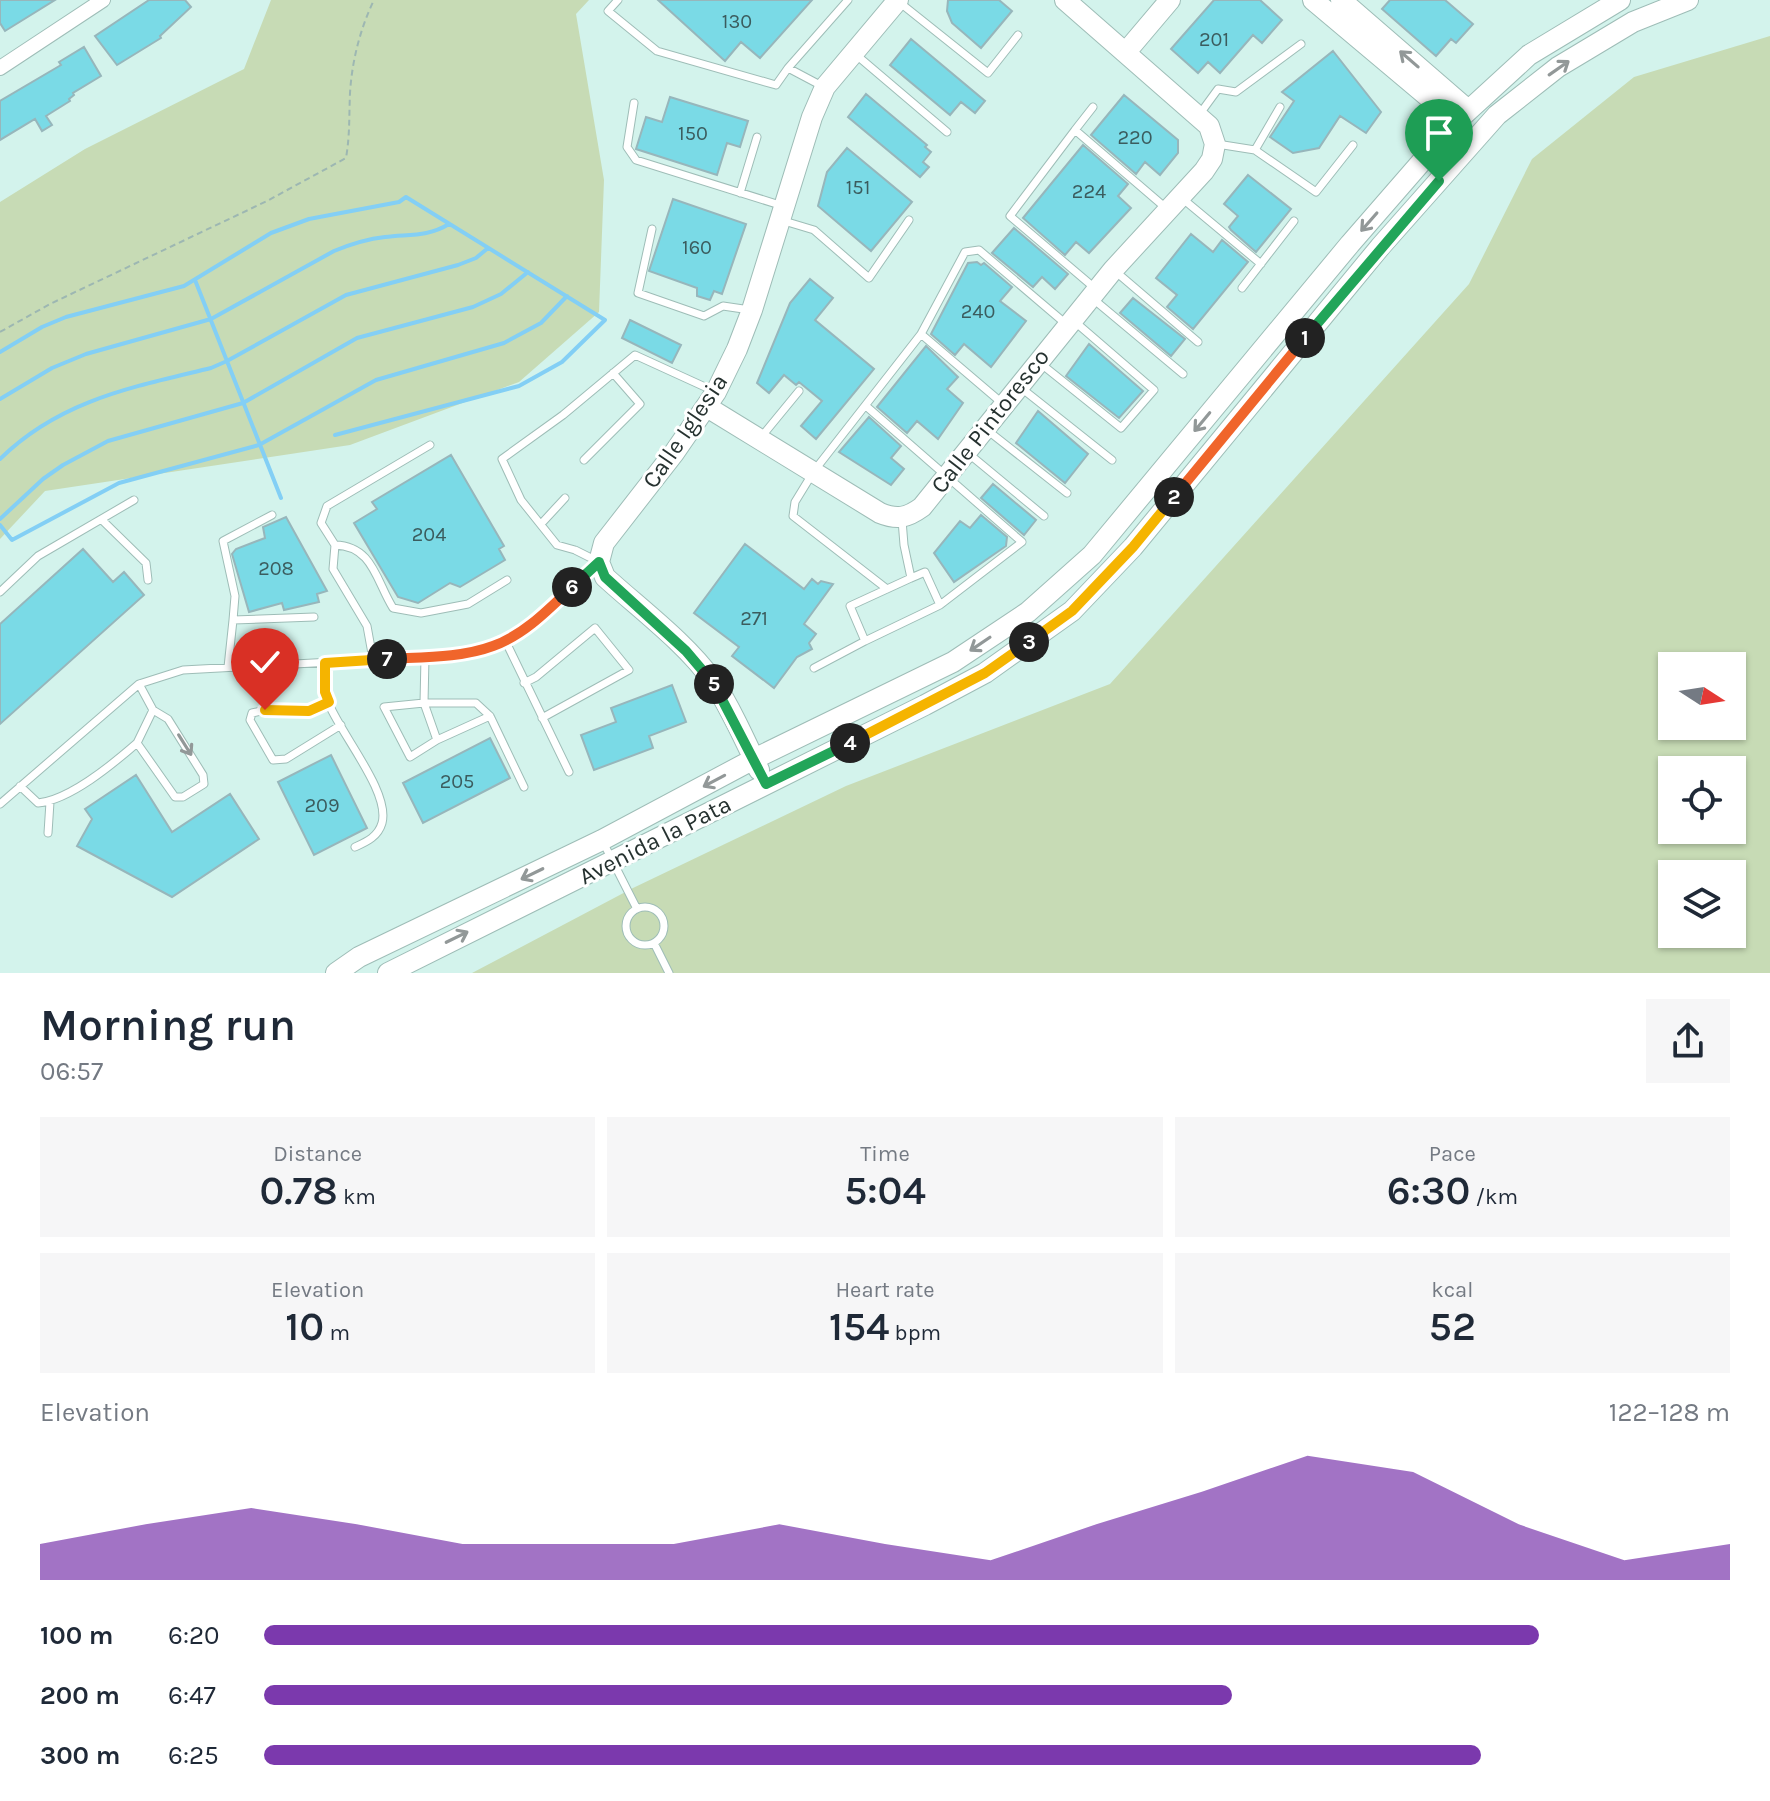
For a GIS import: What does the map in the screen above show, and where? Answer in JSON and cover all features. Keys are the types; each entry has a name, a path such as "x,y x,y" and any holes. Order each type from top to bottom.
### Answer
{"main road":[{"name":"Calle Iglesia","path":"599,562 604,543 712,399 737,349 812,117 825,87 898,0"},
{"path":"1065,0 1209,126 1215,144"},
{"path":"1126,52 1170,0"},
{"path":"1313,0 1462,116 1497,115"},
{"name":"Avenida la Pata","path":"336,973 359,957 602,840 754,759 953,662 1028,612 1092,555 1350,244 1462,116 1529,55 1620,0"},
{"name":"Avenida la Pata","path":"388,973 985,673 1072,611 1133,547 1380,247 1497,115 1558,67 1633,22 1688,0"},
{"path":"1352,3 1462,116"},
{"name":"Calle Pintoresco","path":"902,518 922,507 947,478 1037,361 1212,159 1215,144"},
{"path":"712,399 761,438 880,513 891,518 902,518"},
{"path":"599,562 605,577 702,668 726,703 766,784"}],"street":[{"path":"0,68 103,0"}],"lane":[{"path":"618,0 608,11 657,51 776,85 848,0"},
{"path":"898,0 988,73 1018,35"},
{"path":"1198,116 1218,89 1236,92 1301,44"},
{"path":"852,52 947,132"},
{"path":"788,68 825,87"},
{"path":"634,103 627,147 636,160 740,193 783,213 814,230 869,278 909,220"},
{"path":"1093,107 1010,216 1183,374"},
{"path":"1255,150 1280,107"},
{"path":"1075,130 1261,264"},
{"path":"740,193 757,137"},
{"path":"1215,144 1255,150 1316,192 1353,145"},
{"path":"1242,288 1294,221"},
{"path":"652,229 638,293 704,316 723,306 752,310"},
{"path":"887,589 793,516 795,502 814,471 921,334 965,252 979,250 1154,390 1121,428 1037,361"},
{"path":"1113,270 1198,342"},
{"path":"921,334 1004,404"},
{"path":"0,804 139,684 183,670 425,657 492,647 505,640 536,621 599,562 557,545 521,500 502,459 563,415 635,355 712,399"},
{"path":"584,460 640,404 613,373"},
{"path":"1018,386 1112,460"},
{"path":"761,438 799,391"},
{"path":"814,668 940,605 1022,542 866,406"},
{"path":"986,429 1067,493"},
{"path":"373,659 367,626 333,569 335,545 321,523 327,506 430,445"},
{"path":"967,452 1044,516"},
{"path":"541,524 565,498"},
{"path":"0,592 38,556 134,500"},
{"path":"228,667 235,596 223,541 272,515"},
{"path":"902,518 911,578"},
{"path":"102,520 146,563 148,580"},
{"path":"335,545 348,545 360,551 393,608 408,612 421,613 468,604 507,580"},
{"path":"865,641 850,606 925,572 940,605"},
{"path":"233,620 314,617"},
{"path":"524,683 536,677 595,628 629,670 542,718"},
{"path":"505,640 569,772"},
{"path":"425,657 424,703 437,740"},
{"path":"325,663 325,692 382,808 382,824 373,839 355,847"},
{"path":"137,743 175,797 183,797 204,784 203,775 168,719 153,710 139,684"},
{"path":"329,702 309,711 265,710 252,713 250,720 273,760 286,759 341,725"},
{"path":"490,716 437,740 410,757 384,707 476,703 490,716 524,787"},
{"path":"20,786 38,803 50,802 110,766 137,743 153,710"},
{"path":"48,833 50,802"},
{"path":"602,840 637,909"},
{"path":"637,909 652,909 661,916 663,928 654,943 641,945 627,933 627,920 637,909"},
{"path":"654,943 669,973"}],"path":[{"path":"0,332 50,304 267,201 346,158 351,134 350,94 355,54 365,18 374,0"}],"green space":[{"path":"271,0 589,0 576,14 604,180 599,312 519,382 350,445 45,491 0,539 0,202 85,149 244,69"},
{"path":"1770,36 1770,973 472,973 633,888 846,786 1110,684 1469,284 1532,159 1634,77"}],"building":[{"path":"0,0 55,0 5,31 0,23"},
{"path":"149,0 185,0 191,7 161,38 117,65 95,36"},
{"path":"658,0 812,0 760,58 741,42 725,61"},
{"path":"948,0 999,0 1012,11 981,48 952,23 947,11"},
{"path":"1214,0 1260,0 1282,20 1262,43 1253,35 1220,73 1208,62 1198,73 1171,49"},
{"path":"1390,0 1445,0 1473,24 1456,43 1451,39 1436,56 1382,9"},
{"path":"911,39 985,101 975,113 961,102 950,115 890,65"},
{"path":"84,47 101,76 73,93 70,101 46,116 52,125 42,131 35,119 0,140 0,101 61,65 59,62"},
{"path":"1333,51 1381,112 1366,133 1340,116 1319,148 1293,153 1270,137 1294,101 1282,92"},
{"path":"866,94 927,145 925,147 931,152 923,162 929,167 920,177 848,117"},
{"path":"1124,95 1178,140 1178,153 1160,175 1145,162 1136,174 1091,135"},
{"path":"670,97 748,121 740,147 727,143 717,175 636,149 646,117 662,122"},
{"path":"1083,145 1128,184 1118,196 1131,208 1089,253 1076,242 1065,255 1023,218"},
{"path":"847,148 912,202 871,251 818,206 827,172"},
{"path":"1248,175 1291,209 1256,252 1229,227 1238,216 1224,204"},
{"path":"673,199 746,224 722,294 714,291 710,300 697,296 697,288 649,271"},
{"path":"1014,228 1068,274 1055,289 1042,277 1033,287 992,253"},
{"path":"1191,234 1213,252 1222,240 1248,262 1193,329 1167,307 1177,295 1156,278"},
{"path":"968,263 981,265 984,263 1012,287 1000,301 1026,321 991,367 964,344 955,355 931,334"},
{"path":"810,279 833,298 815,320 874,369 816,439 801,426 822,401 799,382 796,385 784,375 769,393 757,383 790,303"},
{"path":"1133,298 1185,339 1171,356 1120,313"},
{"path":"630,320 681,345 672,363 622,338"},
{"path":"1089,344 1143,391 1119,418 1066,376"},
{"path":"926,346 958,377 947,389 963,403 938,439 917,421 907,433 877,407"},
{"path":"1038,411 1088,454 1065,483 1016,443"},
{"path":"869,417 901,446 891,458 904,469 891,485 839,452"},
{"path":"451,455 504,546 499,549 505,560 460,587 450,583 418,603 398,597 354,523 377,509 372,502"},
{"path":"993,484 1036,520 1024,535 981,498"},
{"path":"981,515 1007,537 1006,546 954,582 934,553 960,521 970,528"},
{"path":"286,517 327,591 317,594 319,602 284,610 282,603 249,612 232,554 236,549 265,538 263,527"},
{"path":"745,544 804,589 812,579 818,584 821,581 833,584 804,624 816,634 809,643 812,649 797,657 774,688 732,656 739,647 694,613"},
{"path":"83,549 113,582 124,572 144,595 0,724 0,624"},
{"path":"672,685 686,722 649,736 653,748 594,770 581,735 616,722 611,708"},
{"path":"490,738 510,778 423,823 403,783"},
{"path":"331,755 367,828 314,855 278,782"},
{"path":"136,775 172,832 230,794 259,839 172,897 77,846 92,819 85,809"}],"waterway":[{"path":"0,352 42,327 66,317 184,286 271,233 309,219 399,202 406,197 605,320 562,362 519,386 335,435"},
{"path":"0,399 52,368 86,354 211,319 340,248 372,239 426,233 449,224"},
{"path":"0,459 23,439 73,409 99,398 211,368 346,295 458,265 476,258 488,248"},
{"path":"0,519 43,479 108,441 243,403 357,338 473,307 501,294 528,272"},
{"path":"195,280 281,498"},
{"path":"0,525 12,540 119,483 259,445 376,380 504,343 541,323 567,296"}],"route":[{"path":"265,710 309,711 329,702 325,692 325,663 440,656 492,647 536,621 599,562 605,577 686,651 712,680 766,784 985,673 1072,611 1133,547 1380,247 1439,181"}]}
